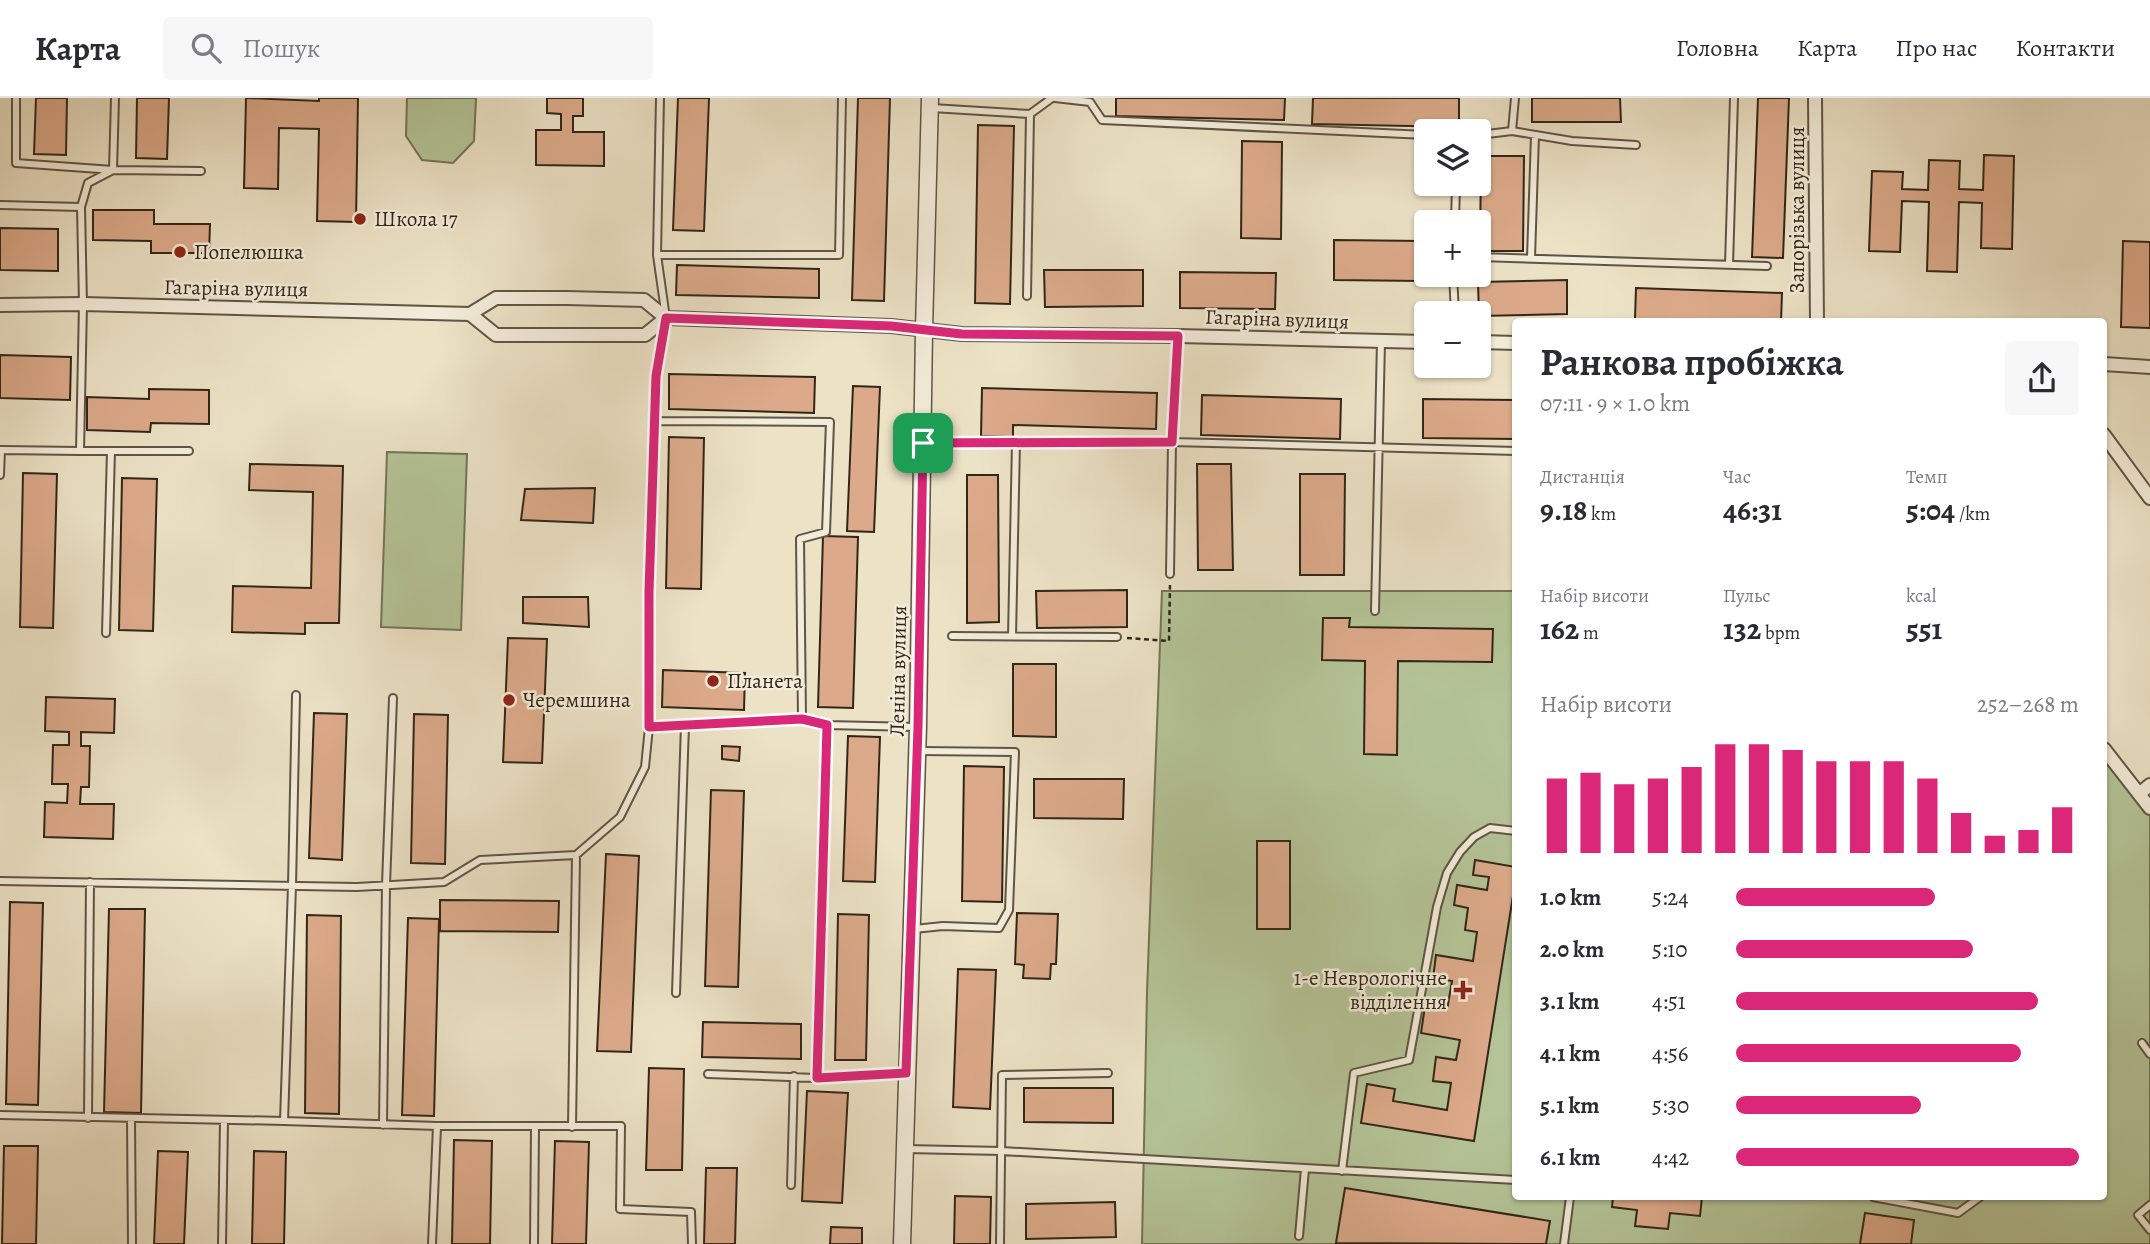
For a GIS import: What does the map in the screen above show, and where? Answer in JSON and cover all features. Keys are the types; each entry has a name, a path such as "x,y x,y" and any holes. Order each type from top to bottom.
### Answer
{"street":[{"name":"Запорізька вулиця","path":"1815,98 1817,318"},
{"name":"Леніна вулиця","path":"902,1244 918,727 930,103"},
{"name":"Гагаріна вулиця","path":"0,305 83,304 470,314 496,298 644,300 666,318 891,326 962,334 1414,342"},
{"path":"470,314 496,335 645,335 666,318"},
{"path":"1491,342 1512,343"},
{"path":"2107,364 2150,367"},
{"path":"2107,439 2150,498"},
{"path":"2107,753 2150,808"},
{"path":"2139,794 2150,785"}],"lane":[{"path":"16,98 16,163 113,170 201,171"},
{"path":"113,170 115,98"},
{"path":"649,592 656,376 666,318 657,255 660,98"},
{"path":"657,255 839,256 842,98"},
{"path":"930,103 1030,114 1054,98 1090,102 1102,120 1414,134"},
{"path":"1512,131 1515,98"},
{"path":"1730,265 1734,98"},
{"path":"1027,296 1030,114"},
{"path":"1491,134 1512,131 1572,141 1636,145"},
{"path":"1531,258 1535,135"},
{"path":"80,451 83,304 81,207 88,184 113,170"},
{"path":"0,205 81,207"},
{"path":"1491,257 1767,266"},
{"path":"1170,574 1172,442 1178,336"},
{"path":"1375,611 1381,341"},
{"path":"655,421 830,422 826,532 800,539 802,719"},
{"path":"1012,636 1016,442"},
{"path":"923,443 1172,442 1512,451"},
{"path":"0,475 1,450 189,451"},
{"path":"106,633 111,451"},
{"path":"952,636 1117,638"},
{"path":"284,1121 296,695"},
{"path":"383,1125 386,885 393,698"},
{"path":"0,881 292,886 444,882 480,860 576,855 620,817 645,766 649,727 802,719 827,725 918,727"},
{"path":"676,993 685,725"},
{"path":"817,1078 827,725"},
{"path":"911,929 943,926 999,928 1009,910 1016,752 917,751"},
{"path":"1342,1171 1354,1073 1409,1060 1437,907 1447,873 1460,852 1474,837 1490,828 1512,831"},
{"path":"572,1127 576,855"},
{"path":"88,1118 89,882"},
{"path":"2142,1043 2150,1054"},
{"path":"708,1074 817,1078 906,1073"},
{"path":"1000,1244 1002,1075 1108,1073"},
{"path":"791,1185 794,1076"},
{"path":"0,1115 437,1126 621,1126 620,1209 691,1212 692,1244"},
{"path":"131,1119 132,1244"},
{"path":"222,1244 224,1120"},
{"path":"432,1244 437,1126"},
{"path":"534,1244 535,1126"},
{"path":"904,1149 1002,1151 1512,1180"},
{"path":"1299,1236 1305,1169"},
{"path":"1564,1244 1570,1200"},
{"path":"1889,1200 1958,1213 1976,1200"},
{"path":"2150,1205 2138,1214 2150,1230"}],"path":[{"path":"1117,638 1169,641 1170,574"},
{"path":"649,592 649,727"}],"green space":[{"path":"407,98 476,98 474,141 453,163 422,160 406,136"},
{"path":"387,452 467,454 461,630 381,627"},
{"path":"1162,591 1512,591 1512,1200 2107,1200 2107,753 2150,808 2150,1244 1142,1244 1147,992"}],"building":[{"path":"36,98 67,98 66,155 34,154"},
{"path":"137,98 169,98 167,159 136,158"},
{"path":"246,98 319,101 319,98 358,98 356,222 317,221 319,129 279,128 278,189 244,188"},
{"path":"547,98 583,98 583,116 573,116 573,132 604,132 604,166 536,165 536,130 561,130 561,114 547,113"},
{"path":"678,98 709,98 704,231 673,230"},
{"path":"858,98 890,98 884,301 852,300"},
{"path":"1116,98 1285,98 1284,120 1116,116"},
{"path":"1313,98 1459,98 1459,119 1414,119 1414,126 1312,124"},
{"path":"1532,98 1620,98 1621,122 1532,122"},
{"path":"1758,98 1789,98 1783,258 1752,257"},
{"path":"978,125 1014,126 1010,304 975,303"},
{"path":"1242,141 1282,142 1281,239 1241,238"},
{"path":"1984,155 2014,156 2012,249 1981,248 1982,203 1959,202 1957,272 1927,271 1929,202 1902,201 1900,252 1869,251 1872,171 1903,172 1902,189 1928,190 1929,160 1960,161 1959,189 1983,190"},
{"path":"1491,156 1524,156 1523,251 1491,251 1491,210 1480,210 1481,196 1491,196"},
{"path":"93,210 154,210 154,224 210,224 209,253 151,253 151,241 93,240"},
{"path":"0,228 58,229 58,271 0,270"},
{"path":"1334,240 1414,241 1414,281 1334,280"},
{"path":"2123,241 2150,242 2150,328 2121,327"},
{"path":"677,265 819,269 819,298 676,295"},
{"path":"1044,270 1143,270 1143,306 1045,307"},
{"path":"1180,272 1276,273 1275,309 1180,308"},
{"path":"1567,280 1567,314 1491,316 1491,301 1479,301 1478,287 1491,287 1491,282"},
{"path":"1636,288 1782,293 1781,318 1635,318"},
{"path":"0,355 71,357 70,400 0,398"},
{"path":"669,374 815,377 814,413 669,409"},
{"path":"853,386 880,387 874,532 847,531"},
{"path":"982,388 1157,393 1156,429 1013,425 1013,437 981,436"},
{"path":"149,389 209,390 209,424 151,423 150,432 87,430 87,397 149,399"},
{"path":"1202,395 1341,399 1340,439 1201,435"},
{"path":"1423,399 1512,400 1512,439 1423,438"},
{"path":"669,437 704,438 701,589 666,588"},
{"path":"250,464 343,466 339,623 305,623 305,634 232,632 233,586 311,588 313,492 249,490"},
{"path":"1197,464 1231,464 1233,570 1198,570"},
{"path":"23,473 57,474 53,628 20,627"},
{"path":"1300,474 1345,474 1344,575 1300,575"},
{"path":"967,475 998,475 999,622 967,623"},
{"path":"122,478 157,479 153,631 119,630"},
{"path":"595,488 593,523 521,520 525,489"},
{"path":"823,536 858,537 853,708 818,707"},
{"path":"1127,590 1127,627 1037,628 1036,591"},
{"path":"523,597 588,597 589,627 523,623"},
{"path":"1323,618 1350,618 1349,627 1493,629 1492,662 1398,661 1397,755 1364,754 1365,661 1322,660"},
{"path":"508,638 547,639 542,763 503,762"},
{"path":"1013,664 1056,664 1056,737 1013,736"},
{"path":"663,670 745,673 744,710 662,707"},
{"path":"46,697 115,699 114,733 81,732 81,746 90,746 89,787 81,787 80,804 114,804 113,839 44,837 45,802 67,803 68,784 52,784 53,745 69,745 69,732 45,731"},
{"path":"314,713 347,714 342,860 309,858"},
{"path":"414,714 448,715 445,864 411,863"},
{"path":"848,736 880,737 875,882 843,881"},
{"path":"722,746 740,747 739,761 722,759"},
{"path":"964,766 1004,767 1002,902 962,901"},
{"path":"1034,779 1124,779 1123,819 1034,818"},
{"path":"711,790 744,791 738,987 705,986"},
{"path":"1257,841 1290,841 1290,929 1257,929"},
{"path":"606,854 639,856 631,1052 597,1051"},
{"path":"1475,860 1512,866 1512,902 1474,1141 1361,1123 1367,1084 1395,1089 1393,1101 1447,1110 1451,1083 1433,1081 1436,1057 1456,1060 1460,1040 1421,1033 1425,1006 1447,1010 1452,981 1433,978 1436,955 1473,961 1477,932 1465,930 1468,908 1454,905 1457,885 1487,890 1489,877 1473,875"},
{"path":"440,900 559,901 558,932 440,931"},
{"path":"10,902 43,903 38,1105 6,1104"},
{"path":"109,909 145,909 141,1113 104,1112"},
{"path":"1017,913 1058,914 1056,964 1051,964 1050,979 1023,978 1024,965 1015,964"},
{"path":"838,914 869,915 866,1060 835,1060"},
{"path":"307,915 341,916 339,1114 305,1113"},
{"path":"408,918 439,919 434,1116 402,1115"},
{"path":"958,969 996,970 990,1109 953,1107"},
{"path":"703,1022 801,1024 801,1059 702,1057"},
{"path":"649,1068 684,1069 682,1170 646,1170"},
{"path":"1024,1088 1113,1088 1113,1123 1024,1122"},
{"path":"807,1091 848,1093 842,1203 802,1201"},
{"path":"454,1140 492,1141 490,1244 452,1244"},
{"path":"555,1141 589,1142 586,1244 552,1244"},
{"path":"4,1146 38,1146 36,1244 2,1244"},
{"path":"158,1151 188,1152 184,1244 154,1244"},
{"path":"254,1151 286,1152 284,1244 252,1244"},
{"path":"706,1168 737,1168 735,1244 704,1244"},
{"path":"1345,1188 1550,1221 1546,1244 1336,1243"},
{"path":"955,1196 991,1197 990,1244 954,1244"},
{"path":"1613,1200 1702,1200 1700,1216 1670,1213 1668,1229 1635,1226 1637,1210 1612,1207"},
{"path":"1115,1202 1116,1237 1026,1239 1026,1204"},
{"path":"1865,1213 1914,1220 1911,1244 1860,1244"},
{"path":"831,1227 862,1228 862,1244 830,1244"}],"place":[{"name":"Школа 17","path":"360,219"},
{"name":"Попелюшка","path":"180,252"},
{"name":"Планета","path":"713,681"},
{"name":"Черемшина","path":"509,700"},
{"name":"1-е Неврологічне відділення","path":"1463,990"}],"route":[{"path":"666,318 891,326 962,334 1178,336 1172,442 923,443 918,727 906,1073 817,1078 827,725 802,719 649,727 649,592 656,376 666,318"}]}
